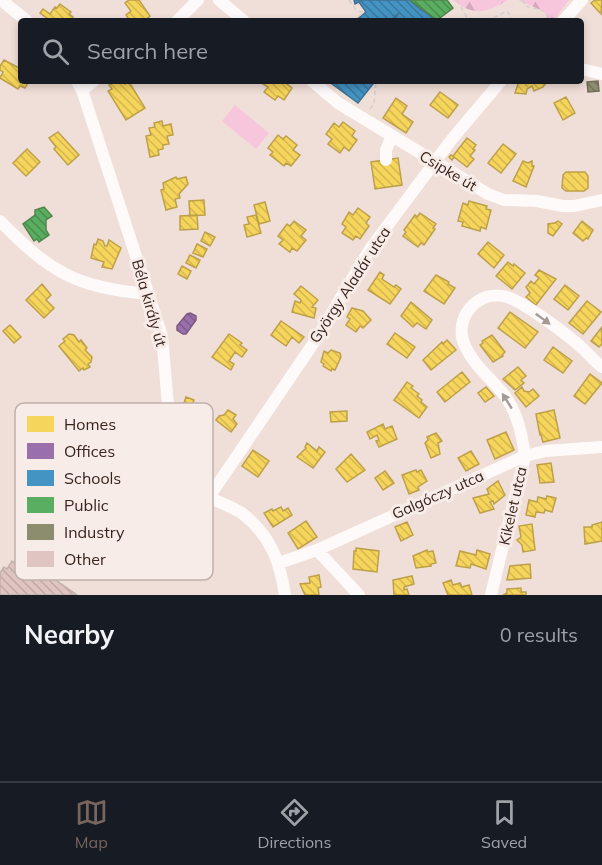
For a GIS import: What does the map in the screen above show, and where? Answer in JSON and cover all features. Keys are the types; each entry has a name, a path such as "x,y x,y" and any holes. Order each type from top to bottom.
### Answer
{"street":[{"path":"1,0 23,18"},
{"path":"180,18 198,0"},
{"path":"219,0 240,18"},
{"path":"566,18 582,0"},
{"path":"584,70 602,74"},
{"name":"Csipke út","path":"316,84 338,103 488,194 504,200 537,201 563,206 602,200"},
{"name":"György Aladár utca","path":"213,491 315,341 370,249 452,139 498,84"},
{"name":"Béla király út","path":"80,85 162,336 168,403"},
{"path":"386,160 386,150 392,136"},
{"path":"0,220 31,252 63,274 81,282 123,292 149,294"},
{"name":"Kikelet utca","path":"491,595 525,456 522,436 511,407 464,345 462,322 466,311 472,304 488,296 498,295 514,300 582,347 602,367"},
{"name":"Galgóczy utca","path":"279,563 317,550 525,456 545,451 602,447"},
{"name":"Béla király út","path":"213,499 242,514 258,529 279,563 285,595"},
{"path":"317,550 359,595"}],"path":[{"path":"349,0 357,11 364,12 356,18"},
{"path":"457,0 466,16 470,18"},
{"path":"522,0 526,6 543,10 548,16 547,18"},
{"path":"493,18 507,11 511,18"},
{"path":"369,110 374,104 376,84"}],"green space":[{"path":"453,0 508,0 487,10 474,11"},
{"path":"518,0 569,0 555,18 547,18 548,16 543,11"},
{"path":"235,105 269,133 256,149 222,121"}],"building: Homes":[{"path":"129,0 139,0 150,16 128,18 126,15 131,11 125,3"},
{"path":"595,0 602,0 601,14 591,3"},
{"path":"60,4 71,12 69,14 72,18 47,18 40,13 43,9 50,14 55,7 57,8"},
{"path":"4,60 18,67 18,84 27,84 25,88 20,86 18,89 0,78 3,72 0,66"},
{"path":"130,84 145,108 126,120 108,91 112,89 109,85"},
{"path":"263,84 287,84 292,88 284,100 278,96 275,100 264,92 268,87"},
{"path":"518,84 546,84 534,91 532,86 527,89 526,94 515,93"},
{"path":"440,92 458,105 448,118 430,105"},
{"path":"566,97 575,113 563,120 554,103"},
{"path":"396,98 407,106 402,114 413,122 406,133 383,118"},
{"path":"162,121 163,126 171,124 173,135 167,136 169,144 163,145 163,149 158,150 159,155 150,157 146,136 151,135 149,128 155,127 154,123"},
{"path":"343,122 355,131 352,136 357,140 349,151 344,147 340,153 328,144 332,139 326,134 334,123 339,127"},
{"path":"58,132 79,155 68,165 54,149 56,147 49,138"},
{"path":"278,135 283,139 286,136 297,145 293,150 300,155 291,166 286,163 284,166 270,155 273,152 268,148"},
{"path":"467,138 476,145 470,156 474,159 467,167 454,157 452,160 449,157 453,156"},
{"path":"503,144 516,154 501,173 488,163"},
{"path":"27,149 40,162 26,176 13,163"},
{"path":"398,158 402,185 375,189 371,162"},
{"path":"523,161 528,163 532,161 532,166 534,166 526,187 513,181"},
{"path":"566,172 585,172 588,176 588,188 584,191 566,191 562,188 563,175"},
{"path":"176,177 177,179 186,177 188,184 179,194 180,198 175,199 177,207 166,210 161,190 164,189 163,183"},
{"path":"204,200 205,215 190,216 189,201"},
{"path":"469,201 487,206 486,209 491,210 486,229 481,227 480,231 462,226 463,222 458,221 463,203 468,205"},
{"path":"265,202 270,221 259,224 254,205"},
{"path":"358,208 370,217 366,223 369,226 360,239 356,236 353,240 342,233 346,227 342,224 349,212 353,215"},
{"path":"420,213 436,224 424,245 421,243 418,247 403,236 406,232 404,230 415,215 417,217"},
{"path":"197,215 198,229 180,230 180,216"},
{"path":"256,215 261,233 247,237 244,225 249,224 247,217"},
{"path":"294,221 306,230 301,236 306,240 297,251 292,248 290,252 279,244 283,240 278,236 287,224 290,226"},
{"path":"558,221 562,224 553,236 548,233 548,224"},
{"path":"582,221 593,230 588,239 583,241 573,233"},
{"path":"205,232 215,237 210,246 201,241"},
{"path":"98,239 103,241 105,246 109,240 121,248 112,269 102,267 104,262 91,258 94,244 96,245"},
{"path":"488,242 504,255 494,268 478,254"},
{"path":"197,244 207,249 203,257 193,253"},
{"path":"190,255 200,260 196,268 186,263"},
{"path":"508,262 525,273 512,289 496,276"},
{"path":"182,266 191,271 187,279 178,274"},
{"path":"539,270 556,279 536,305 526,297 530,293 526,287 531,281 534,284 539,278 535,275"},
{"path":"380,272 384,275 382,279 401,289 390,304 368,290"},
{"path":"436,275 455,288 444,304 424,291"},
{"path":"42,284 51,295 46,300 54,308 44,318 26,300"},
{"path":"565,285 579,296 568,310 554,299"},
{"path":"301,286 318,300 312,307 316,308 314,318 292,312 295,301 300,303 301,300 294,294"},
{"path":"587,301 601,312 583,334 569,323"},
{"path":"411,302 432,320 426,329 417,323 413,327 401,316"},
{"path":"352,308 363,311 371,320 363,328 360,326 356,332 346,325"},
{"path":"510,312 538,332 525,348 498,328"},
{"path":"281,321 304,337 299,343 292,337 286,346 271,335"},
{"path":"10,325 21,337 14,343 3,331"},
{"path":"602,327 602,344 599,347 591,341"},
{"path":"395,333 415,347 407,358 387,344"},
{"path":"69,334 74,335 79,342 81,340 87,348 85,350 92,357 88,364 90,367 79,371 59,346"},
{"path":"229,334 242,343 240,345 247,350 242,357 235,352 229,361 234,364 231,370 212,357"},
{"path":"492,335 505,352 493,362 480,345"},
{"path":"447,340 456,350 431,370 423,360"},
{"path":"553,347 572,361 563,373 544,360"},
{"path":"331,350 340,353 341,357 335,370 331,371 321,362 324,351 328,353"},
{"path":"518,367 526,376 521,380 524,383 515,390 503,379"},
{"path":"462,372 470,382 445,402 437,392"},
{"path":"590,374 602,383 585,404 574,396"},
{"path":"407,382 413,386 411,388 419,394 417,396 427,407 419,418 394,400"},
{"path":"486,387 494,396 485,402 478,393"},
{"path":"522,387 524,391 529,392 533,389 539,396 526,407 515,393"},
{"path":"186,397 194,400 193,403 184,403"},
{"path":"228,410 236,415 233,419 237,424 231,432 216,420"},
{"path":"554,410 560,438 543,442 536,414"},
{"path":"347,411 347,421 331,422 330,412"},
{"path":"383,424 385,429 392,426 397,439 379,447 376,441 379,440 377,435 370,439 367,432"},
{"path":"506,432 514,450 495,459 487,440"},
{"path":"436,433 442,441 438,443 440,454 431,458 425,443 428,440 427,437"},
{"path":"307,443 317,451 319,447 325,452 313,468 297,457 306,448"},
{"path":"253,450 269,461 258,477 242,466"},
{"path":"471,451 479,464 466,471 458,458"},
{"path":"351,454 365,470 347,482 336,469"},
{"path":"551,463 554,482 540,483 537,465"},
{"path":"416,470 417,472 421,470 427,481 418,487 419,490 409,494 402,475"},
{"path":"385,471 394,483 383,490 375,478"},
{"path":"498,481 505,495 494,504 493,501 490,502 494,509 480,513 473,498 489,494 487,489"},
{"path":"547,496 556,498 552,512 545,510 544,513 536,512 535,517 526,515 529,500 537,502 538,497 546,499"},
{"path":"281,507 283,511 288,508 292,515 273,527 264,513"},
{"path":"306,521 317,537 298,549 288,533"},
{"path":"407,522 413,535 401,541 395,527"},
{"path":"602,522 602,541 585,544 584,527 592,527"},
{"path":"532,524 535,550 523,552 522,545 517,540 521,537 519,526"},
{"path":"356,548 379,551 377,572 353,569"},
{"path":"427,550 428,552 433,551 436,563 416,568 413,556"},
{"path":"477,550 490,554 486,569 471,564 470,568 456,566 460,551 476,555"},
{"path":"530,564 531,578 507,580 510,566"},
{"path":"319,575 321,587 318,588 319,595 305,595 300,584 310,583 309,577"},
{"path":"412,576 414,584 404,587 409,595 394,595 393,580"},
{"path":"451,580 453,585 460,583 462,587 469,585 472,595 448,595 443,583"},
{"path":"521,588 521,592 526,592 526,595 503,595 507,593 507,589"}],"building: Offices":[{"path":"190,313 196,316 196,320 186,334 183,334 177,330 177,326"}],"building: Schools":[{"path":"354,0 410,0 435,18 395,18 399,13 393,18 359,18 366,12 359,2 355,4"},
{"path":"332,84 373,84 358,103"}],"building: Public":[{"path":"410,0 447,0 453,8 440,18 434,18"},
{"path":"44,207 52,216 46,220 46,230 49,235 39,242 37,239 34,241 23,224 35,215 35,210"}],"building: Industry":[{"path":"598,81 599,91 588,92 587,82"}],"building: Other":[{"path":"12,561 15,563 15,580 56,580 77,595 0,595 0,573 4,567 7,569"}]}
